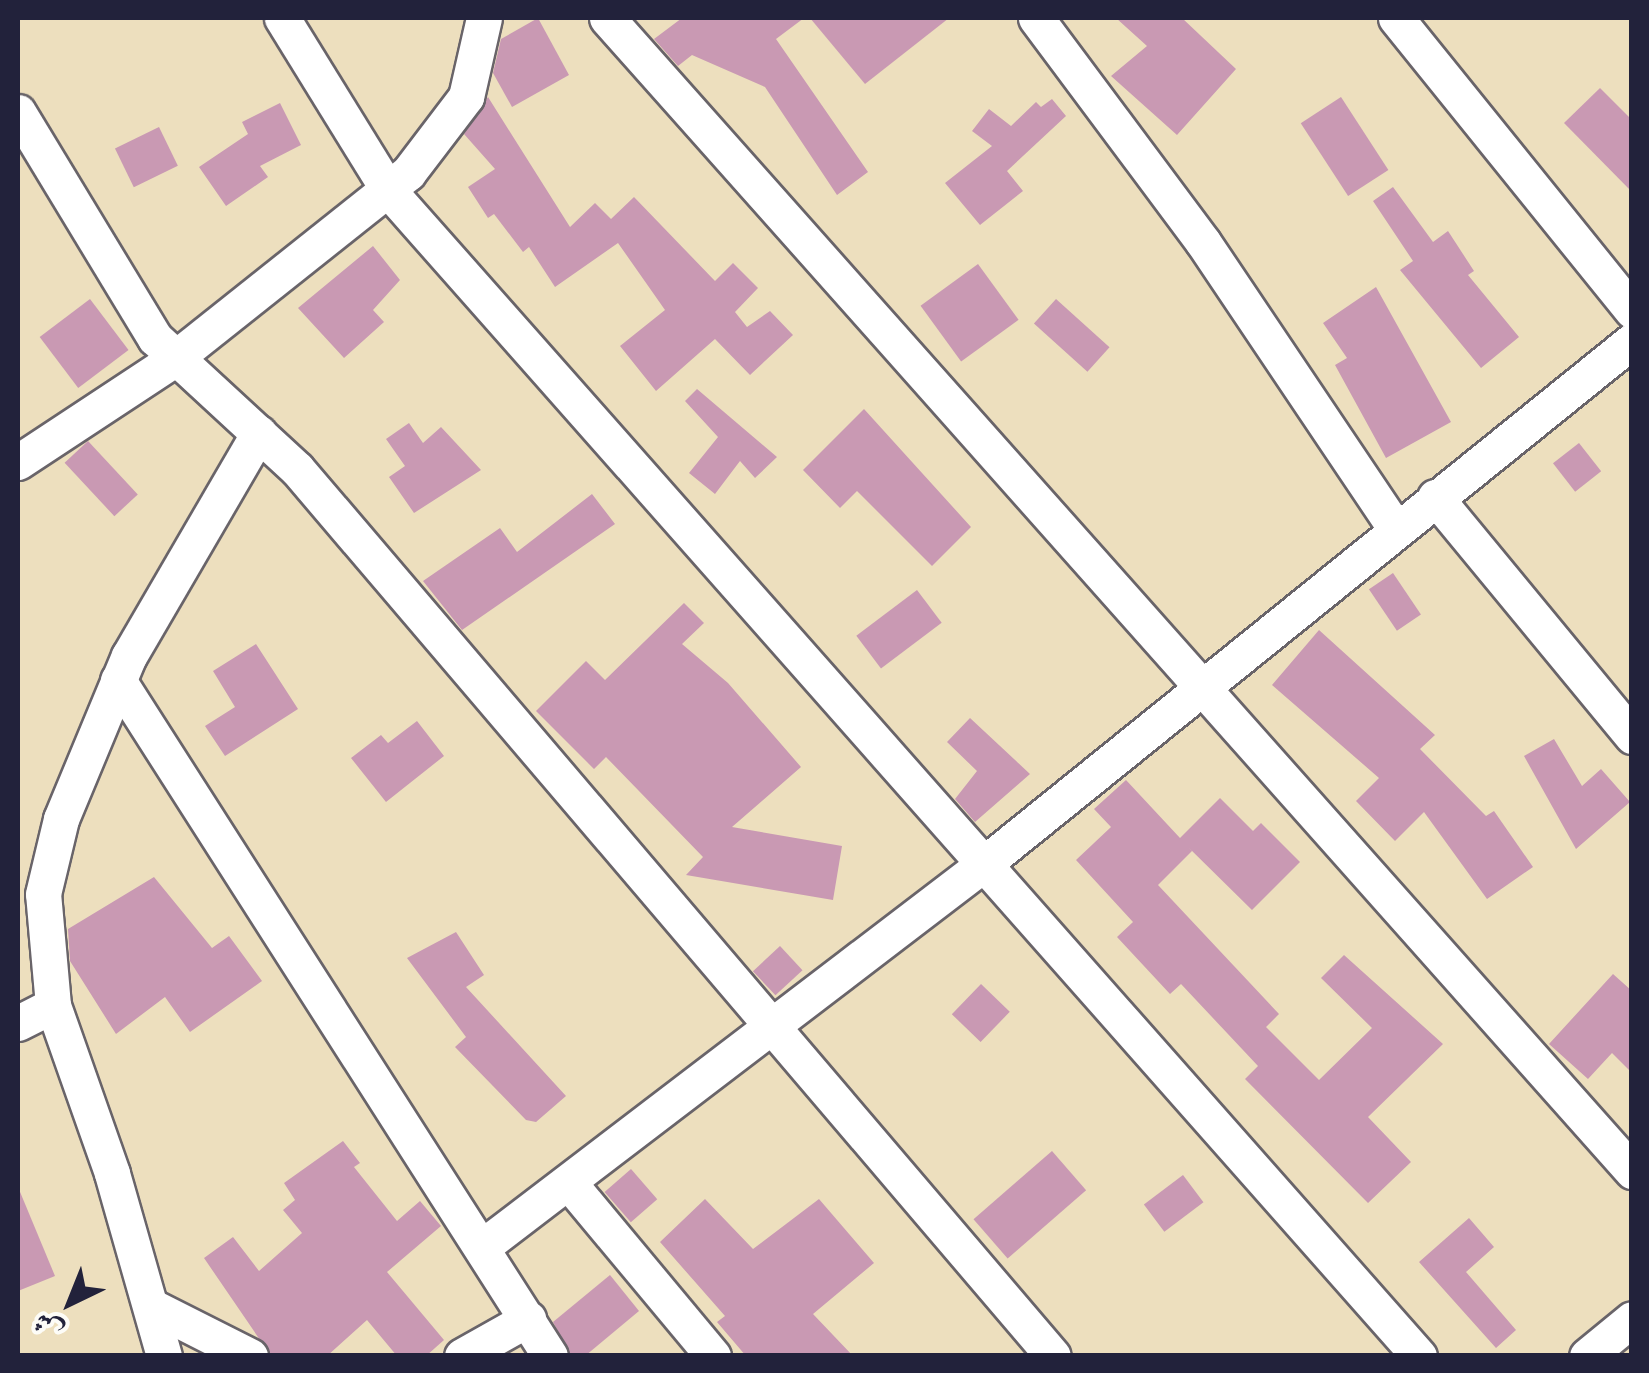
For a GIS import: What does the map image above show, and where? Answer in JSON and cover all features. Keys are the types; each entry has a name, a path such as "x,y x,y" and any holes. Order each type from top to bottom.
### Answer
{"street":[{"path":"282,18 390,191 1419,1356"},
{"path":"18,462 174,358 390,191 424,158 466,97 484,18"},
{"path":"607,18 1206,685 1632,1171"},
{"path":"1036,18 1203,242 1396,529"},
{"path":"1396,18 1632,311"},
{"path":"18,112 140,319 174,358 259,433 1052,1356"},
{"path":"482,1248 772,1031 1632,342"},
{"path":"164,1356 53,1004 44,956 50,853 118,680 259,433"},
{"path":"1435,497 1632,736"},
{"path":"118,680 550,1356"},
{"path":"18,1023 53,1004"},
{"path":"569,1183 713,1356"},
{"path":"151,1306 250,1356"},
{"path":"462,1356 528,1319"},
{"path":"1587,1356 1632,1319"}],"building":[{"path":"538,18 569,75 512,107 493,73 501,39"},
{"path":"682,18 804,18 776,39 868,172 837,195 765,87 692,55 678,66 654,39"},
{"path":"810,18 949,18 865,84"},
{"path":"1116,18 1182,18 1236,69 1177,135 1111,76 1147,46"},
{"path":"1600,88 1632,120 1632,192 1564,123"},
{"path":"488,97 570,227 595,203 611,219 634,197 715,281 733,263 758,288 735,312 747,327 770,311 793,335 750,375 715,339 656,391 620,346 665,310 618,243 555,287 529,247 523,252 494,214 488,218 468,187 495,169 464,134"},
{"path":"1341,97 1388,170 1348,196 1301,123"},
{"path":"1052,99 1066,116 1007,171 1023,191 980,225 945,183 992,146 972,131 989,109 1011,126 1036,102 1041,107"},
{"path":"280,103 301,145 260,166 268,177 226,206 199,167 248,134 242,122"},
{"path":"159,127 178,166 134,187 115,148"},
{"path":"1393,187 1433,242 1448,231 1474,271 1468,275 1519,337 1481,368 1400,270 1413,261 1373,201"},
{"path":"373,246 400,280 373,310 384,322 344,358 298,308"},
{"path":"978,264 1019,320 961,362 921,306"},
{"path":"1376,287 1451,422 1386,458 1335,365 1347,358 1323,323"},
{"path":"90,299 129,350 78,388 40,337"},
{"path":"1056,299 1110,347 1087,372 1034,324"},
{"path":"697,389 777,457 755,478 740,461 715,494 689,473 718,437 685,401"},
{"path":"864,409 971,527 932,566 857,491 840,508 803,470"},
{"path":"409,423 423,443 441,427 481,470 414,513 389,477 405,466 386,439"},
{"path":"88,441 138,494 114,516 65,463"},
{"path":"1579,443 1601,471 1575,492 1553,463"},
{"path":"592,494 615,524 462,630 423,581 500,528 517,552"},
{"path":"1393,573 1421,614 1397,631 1369,589"},
{"path":"917,590 942,623 881,668 856,636"},
{"path":"684,603 704,623 682,644 728,683 801,767 732,827 842,846 833,900 686,875 703,857 606,757 594,769 536,711 586,661 605,680"},
{"path":"1319,630 1435,735 1420,749 1486,816 1494,811 1533,867 1487,899 1424,812 1395,841 1356,801 1379,778 1272,685"},
{"path":"256,644 298,709 225,756 205,726 235,707 213,671"},
{"path":"970,718 1030,774 975,822 955,799 977,771 947,742"},
{"path":"417,721 444,756 386,802 351,758 381,735 388,743"},
{"path":"1554,739 1582,786 1601,769 1630,802 1576,849 1524,756"},
{"path":"1126,780 1180,838 1220,798 1253,831 1261,823 1300,862 1252,910 1188,847 1192,851 1158,885 1279,1014 1266,1027 1319,1080 1372,1028 1321,978 1344,955 1443,1044 1368,1117 1411,1162 1368,1203 1245,1079 1258,1066 1181,984 1170,994 1117,937 1133,922 1076,860 1111,827 1094,809"},
{"path":"154,877 212,948 229,936 262,981 190,1032 165,997 116,1034 70,961 68,929"},
{"path":"456,932 484,975 466,987 566,1096 536,1122 526,1120 455,1047 466,1037 407,958"},
{"path":"780,946 803,970 775,995 753,971"},
{"path":"1613,974 1632,991 1632,1073 1612,1053 1588,1079 1549,1044"},
{"path":"981,984 1010,1012 981,1042 952,1014"},
{"path":"343,1141 360,1163 354,1167 397,1221 420,1201 441,1226 387,1272 444,1340 426,1356 397,1356 367,1320 327,1356 271,1356 204,1258 233,1237 259,1271 302,1233 283,1210 295,1200 284,1183"},
{"path":"1052,1151 1086,1190 1008,1258 974,1219"},
{"path":"631,1169 657,1199 631,1222 605,1192"},
{"path":"1183,1175 1203,1202 1164,1232 1144,1204"},
{"path":"18,1187 55,1276 18,1291"},
{"path":"705,1199 753,1249 819,1199 874,1263 813,1314 853,1356 746,1356 717,1322 725,1316 660,1242"},
{"path":"1469,1218 1494,1247 1466,1272 1516,1330 1496,1348 1419,1262"},
{"path":"610,1275 639,1311 585,1356 571,1356 553,1322"}]}
